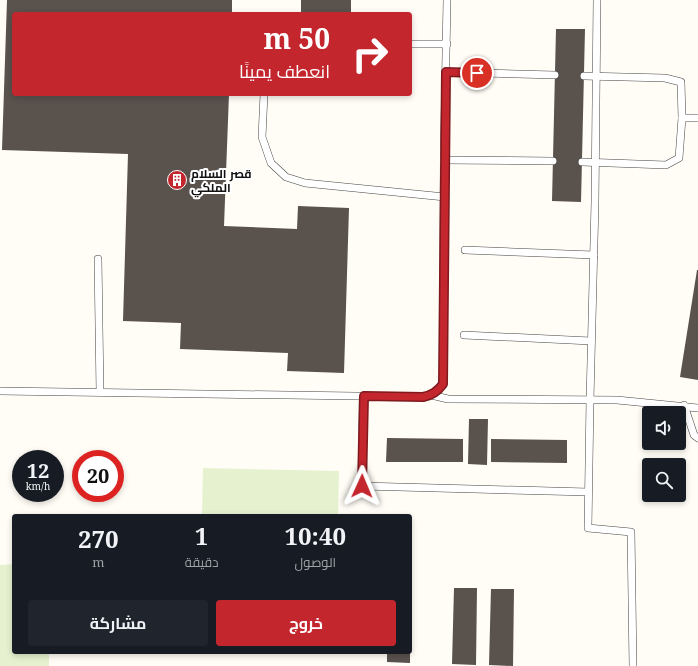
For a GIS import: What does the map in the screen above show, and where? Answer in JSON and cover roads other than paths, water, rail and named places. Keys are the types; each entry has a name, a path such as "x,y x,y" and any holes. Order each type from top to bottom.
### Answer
{"lane":[{"path":"0,391 423,397 432,395 438,391 443,384 444,160 447,0"},
{"path":"598,0 588,528 631,532 633,666"},
{"path":"412,44 447,44"},
{"path":"446,72 555,75"},
{"path":"582,162 666,165 679,158 682,118 681,82 665,78 584,76"},
{"path":"264,96 262,137 270,163 286,177 305,183 445,197"},
{"path":"682,118 698,118"},
{"path":"444,160 553,161"},
{"path":"465,250 594,255"},
{"path":"98,259 100,392"},
{"path":"464,336 591,342"},
{"path":"432,395 448,399 617,400 684,406"},
{"path":"364,396 362,486 588,492"},
{"path":"686,406 698,408"},
{"path":"686,412 694,435 698,438"}],"place":[{"name":"قصر السلام الملكي","path":"177,180"}]}
